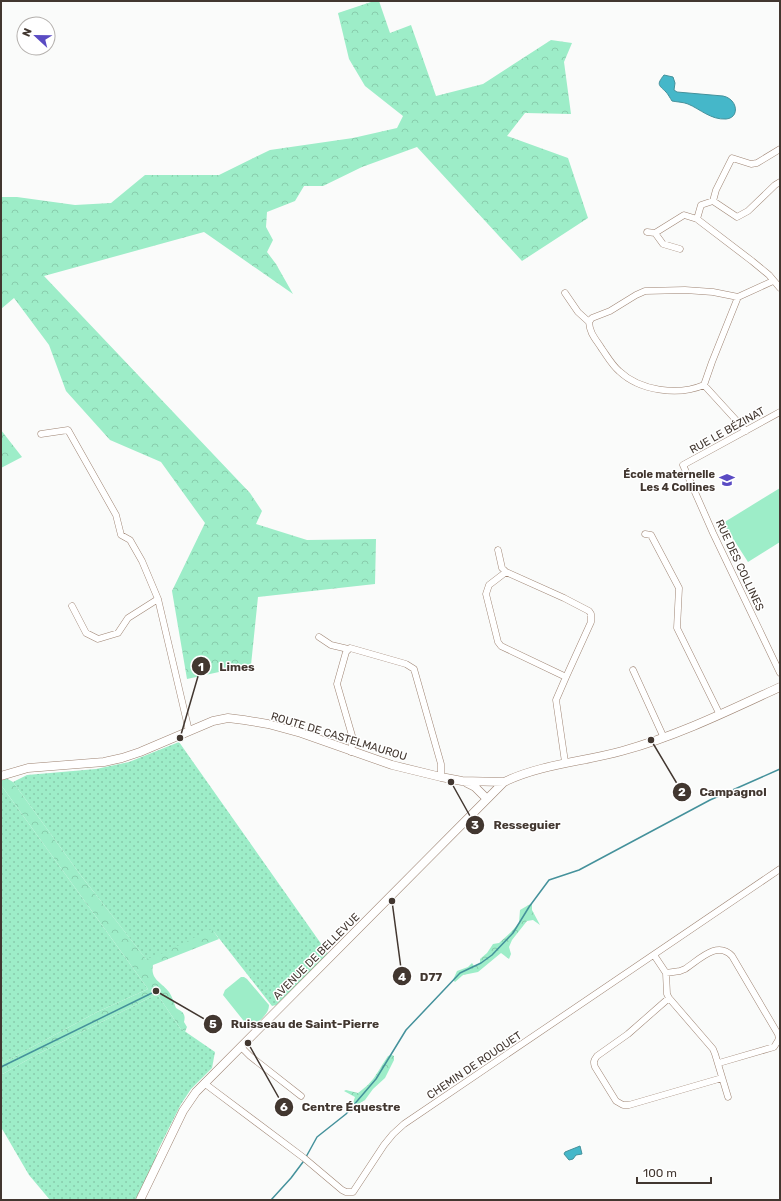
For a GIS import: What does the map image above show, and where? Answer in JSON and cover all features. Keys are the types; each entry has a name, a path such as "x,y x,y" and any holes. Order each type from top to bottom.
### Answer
{"street":[{"path":"698,219 702,205 712,201 732,158 751,164 757,163 780,149"},
{"path":"712,201 737,217 748,211 780,182"},
{"path":"647,232 655,233 684,215 698,219 752,260 780,288"},
{"path":"655,233 663,244 680,249"},
{"path":"738,297 704,385 695,389 660,390 631,380 618,371 589,330 589,322 592,318 610,311 645,291 685,290 713,292 738,297 773,281"},
{"path":"565,292 578,312 589,322"},
{"path":"704,385 743,432"},
{"name":"RUE LE BÉZINAT","path":"683,465 780,412"},
{"path":"41,434 68,430 116,515 121,535 130,540 142,561 158,599 189,731"},
{"name":"RUE DES COLLINES","path":"683,465 713,533 780,673"},
{"path":"646,534 651,535 679,588 677,628 720,715"},
{"path":"498,550 502,568 506,572 564,598 589,611 591,614 591,622 556,700 565,762"},
{"path":"506,572 489,585 486,594 498,642 501,646 566,677"},
{"path":"72,606 86,633 98,639 118,633 128,618 158,599"},
{"path":"319,637 331,646 354,649 406,664 414,669 441,764 440,777"},
{"path":"348,649 337,684 353,739 351,752"},
{"path":"633,670 664,738"},
{"path":"504,782 531,771 565,762 620,752 664,738 720,715 780,687"},
{"name":"ROUTE DE CASTELMAUROU","path":"1,776 28,768 104,762 122,758 189,731 228,718 244,720 301,733 351,752 392,765 440,777 462,781 504,782"},
{"name":"ROUTE DE CASTELMAUROU","path":"462,781 475,787 484,796"},
{"path":"484,796 485,782"},
{"name":"AVENUE DE BELLEVUE","path":"140,1200 183,1111 196,1092 484,796 504,782"},
{"name":"CHEMIN DE ROUQUET","path":"204,1083 304,1158 342,1190 346,1192 353,1192 384,1145 404,1124 780,869"},
{"path":"666,973 685,969 712,951 723,950 728,952 732,956 778,1034 779,1039 774,1047 719,1063"},
{"path":"654,955 666,973 667,994 669,998 713,1049 719,1063 728,1097"},
{"path":"669,998 628,1034 594,1059 595,1067 613,1097 619,1103 629,1105 722,1078"},
{"path":"241,1047 250,1056 301,1096"}],"green space":[{"path":"374,1 379,1 390,33 411,25 436,96 483,84 551,40 572,43 564,62 571,114 525,113 507,136 568,158 588,218 522,261 417,147 362,167 323,186 304,186 295,201 267,212 266,227 273,240 267,252 276,264 293,294 204,232 44,276 250,493 262,511 256,524 307,540 376,539 375,584 258,597 251,665 187,679 172,591 205,523 161,462 110,440 66,391 49,345 14,298 1,309 1,197 17,197 75,205 111,203 145,175 219,175 270,150 353,138 397,128 403,116 365,86 349,59 338,13"},
{"path":"1,430 22,457 1,468"},
{"path":"780,488 780,542 748,562 723,523"},
{"path":"179,742 329,955 276,1005 272,1006 214,932 149,963 79,873 13,782 27,775 96,769 129,762"},
{"path":"6,778 13,782 79,873 146,959 157,956 212,929 219,939 153,965 153,974 169,992 176,1008 184,1015 184,1022 187,1027 185,1032 180,1028 157,994 34,1056 1,1075 1,1064 97,1012 148,989 1,785 1,781"},
{"path":"1,785 148,989 97,1012 1,1064"},
{"path":"532,903 532,910 540,925 533,920 527,921 512,940 509,947 511,954 509,959 501,953 478,972 463,975 455,982 453,980 457,971 468,967 472,963 474,966 480,963 480,959 487,953 493,944 499,943 519,923 520,910"},
{"path":"241,977 247,979 269,1005 268,1011 264,1017 251,1027 247,1025 223,995 225,990"},
{"path":"157,994 180,1028 215,1052 212,1068 191,1089 181,1104 156,1154 159,1156 135,1200 50,1200 29,1175 1,1127 1,1075 34,1056"},
{"path":"388,1056 394,1056 394,1060 385,1078 351,1113 350,1112 355,1097 344,1091 346,1090 358,1093 364,1089 375,1076"}],"water":[{"path":"664,75 673,77 675,83 674,90 677,92 723,96 728,98 734,104 734,115 731,118 726,119 715,118 688,104 672,101 659,85"},
{"path":"580,1146 582,1154 576,1155 573,1159 569,1160 564,1154 565,1152"}],"waterway":[{"path":"306,1157 317,1137 346,1114 376,1079 406,1030 460,973 481,963 492,955 513,933 529,907 549,880 579,870 710,800 780,769"},
{"path":"1,1067 156,991"},
{"path":"271,1200 303,1162"}],"place":[{"name":"École maternelle Les 4 Collines","path":"727,480"},
{"name":"Limes","path":"180,738"},
{"name":"Campagnol","path":"651,740"},
{"name":"Resseguier","path":"451,782"},
{"name":"D77","path":"392,901"},
{"name":"Ruisseau de Saint-Pierre","path":"156,991"},
{"name":"Centre Équestre","path":"248,1043"}]}
